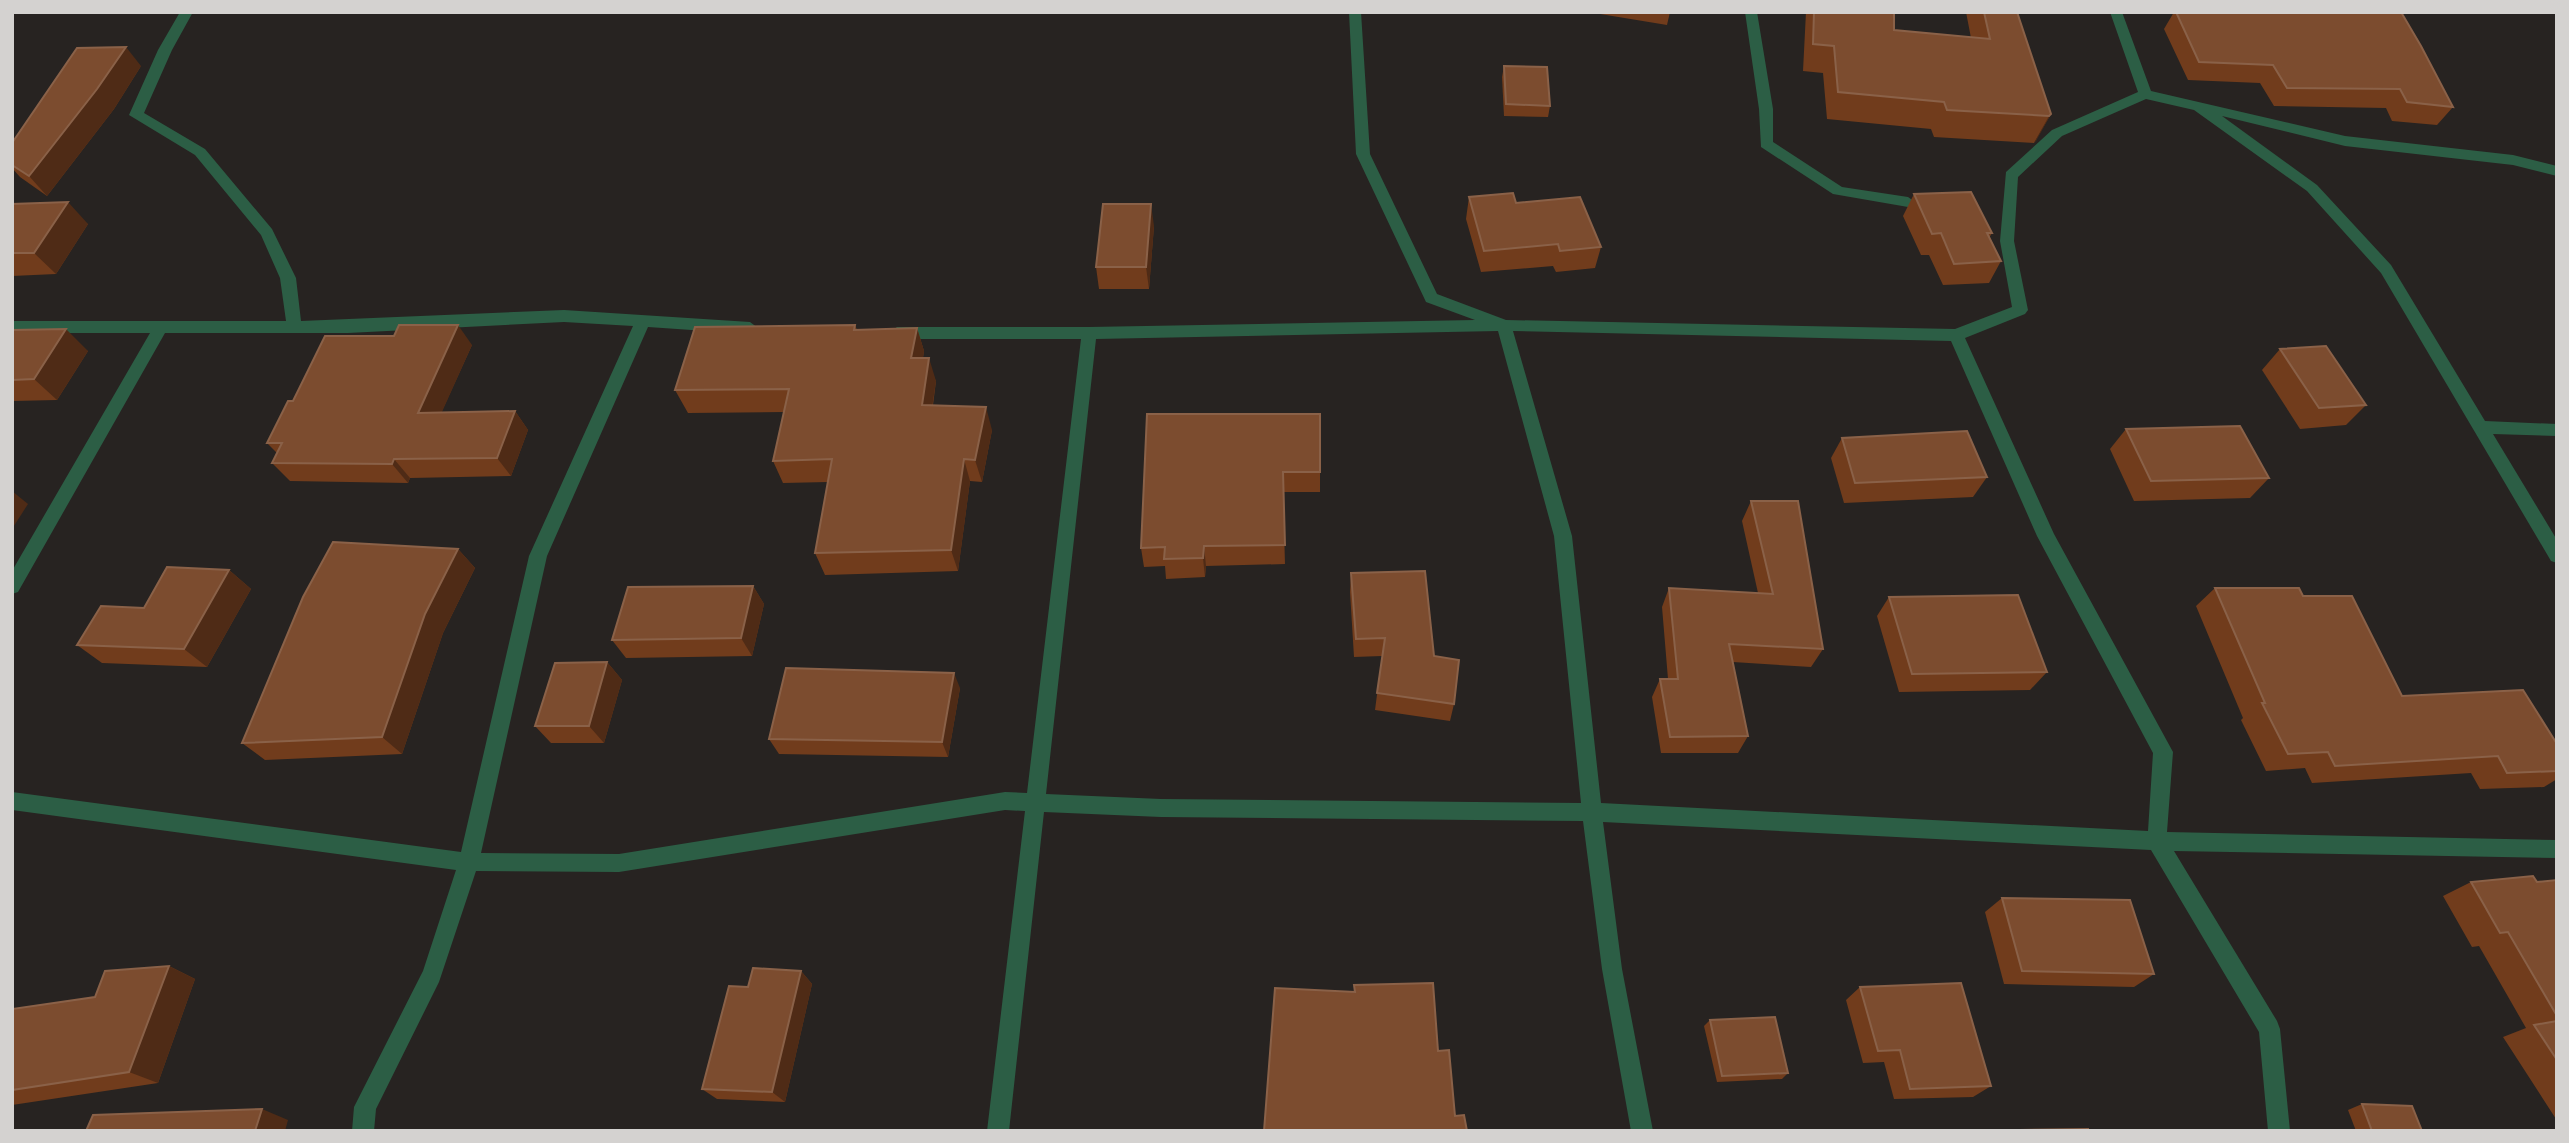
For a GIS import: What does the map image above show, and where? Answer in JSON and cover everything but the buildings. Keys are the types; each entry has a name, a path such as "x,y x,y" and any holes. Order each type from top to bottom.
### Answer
{"street":[{"path":"187,12 165,50 136,115 200,152 267,233 288,278 295,327"},
{"path":"1355,12 1363,155 1425,286 1431,298 1504,325"},
{"path":"1751,12 1766,109 1766,144 1838,191 1908,202"},
{"path":"2116,12 2145,94"},
{"path":"886,332 1089,333 1504,325 1956,335 2020,310 2007,241 2011,175 2057,133 2145,94 2345,141 2513,160 2557,171"},
{"path":"2198,106 2312,188 2386,269 2557,555"},
{"path":"12,327 295,327 564,316 764,329"},
{"path":"363,1131 365,1107 432,975 469,862 538,556 643,321"},
{"path":"1504,325 1563,536 1592,812 1612,969 1642,1131"},
{"path":"12,587 160,328"},
{"path":"999,1131 1089,333"},
{"path":"1956,335 2046,537 2163,752 2157,841 2269,1030 2279,1131"},
{"path":"2478,426 2557,430"},
{"path":"12,801 469,862 619,863 1006,801 1161,808 1592,812 2157,841 2557,849"}]}
